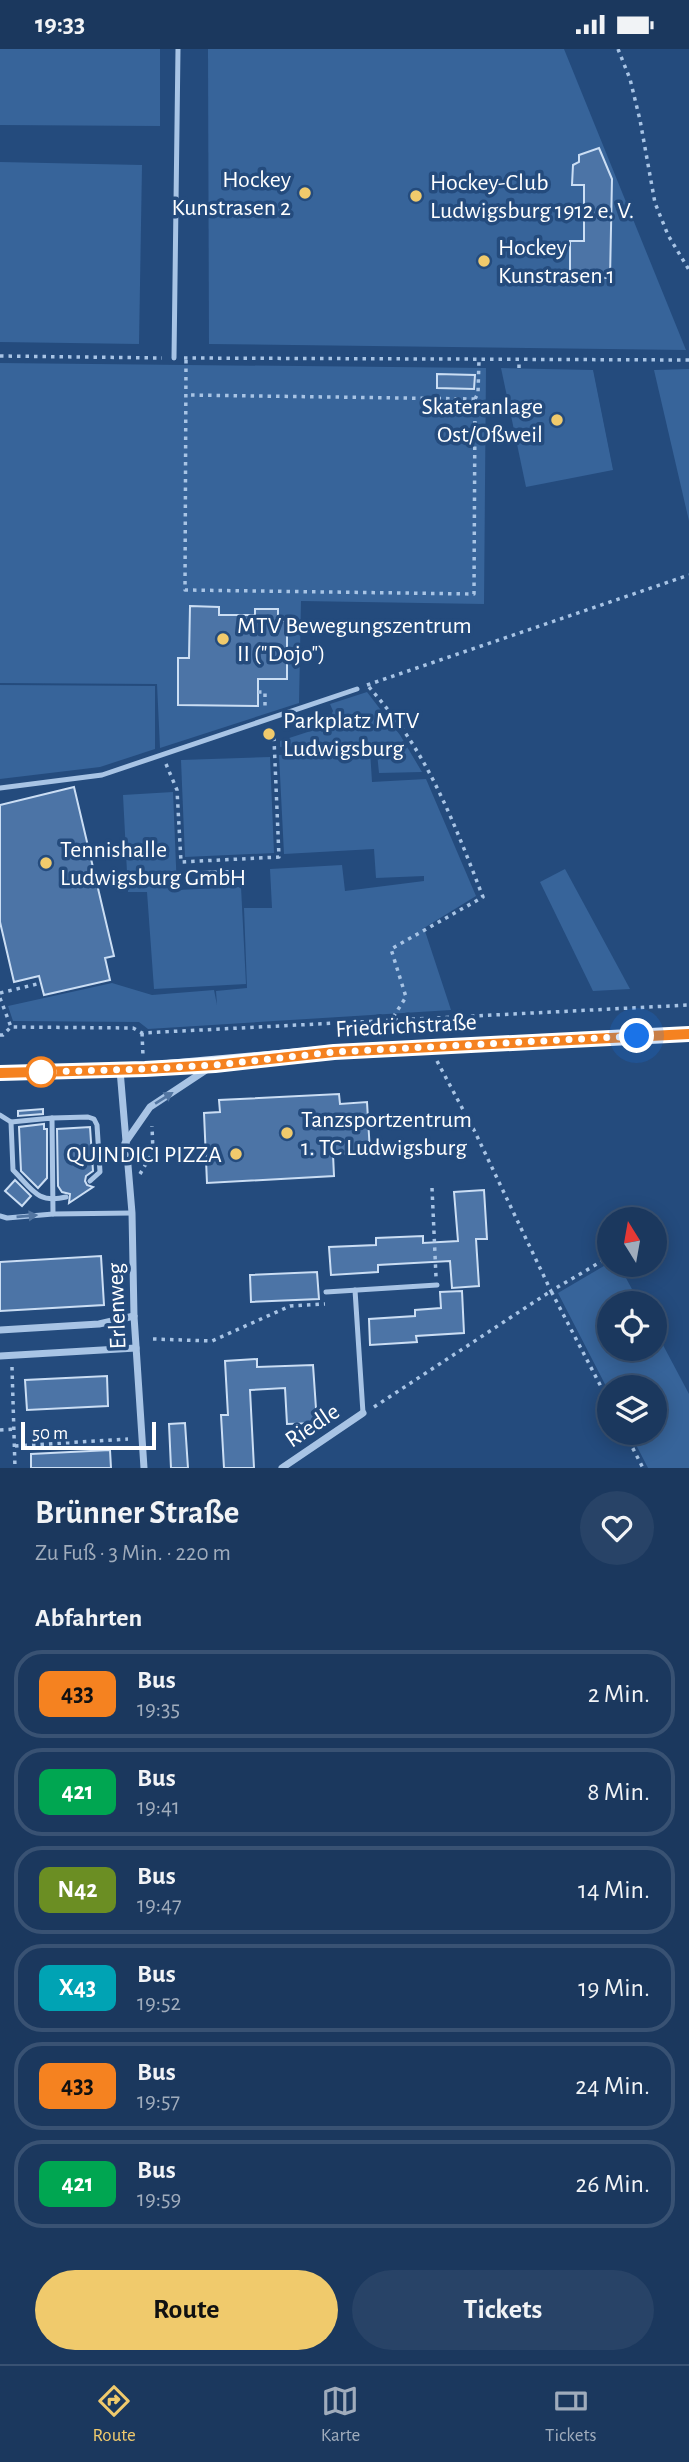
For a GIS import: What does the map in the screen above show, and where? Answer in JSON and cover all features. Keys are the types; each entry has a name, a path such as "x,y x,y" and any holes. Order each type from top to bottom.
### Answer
{"main road":[{"name":"Friedrichstraße","path":"0,1073 215,1065 334,1052 689,1034"}],"street":[{"path":"125,1143 150,1107 215,1065"},
{"name":"Erlenweg","path":"120,1070 132,1213 134,1316 144,1468"},
{"path":"0,1330 99,1324 134,1316"},
{"path":"0,1356 136,1348"},
{"name":"Riedle","path":"282,1468 363,1413"}],"lane":[{"path":"174,358 178,49"},
{"path":"0,788 102,775 357,689"},
{"path":"0,1115 11,1122 52,1118 94,1119 97,1125 100,1172 90,1181"},
{"path":"52,1118 53,1214"},
{"path":"11,1122 13,1170 42,1199 66,1197"},
{"path":"0,1216 7,1218 53,1214 132,1213"},
{"path":"326,1292 437,1285"},
{"path":"355,1290 363,1413"}],"path":[{"path":"618,49 630,79 640,120 655,203 668,235 689,270"},
{"path":"0,356 689,360"},
{"path":"186,358 185,590 474,594 475,399 478,393 479,359"},
{"path":"519,360 519,368"},
{"path":"186,395 475,399"},
{"path":"391,1020 406,997 391,950 483,897 459,835 426,767 405,733 368,685 689,575"},
{"path":"162,756 177,790 181,862 279,857 274,739 264,720 265,692 258,692"},
{"path":"11,1027 0,996 41,983"},
{"path":"0,1035 4,1035 11,1027 133,1028 142,1033 689,1005"},
{"path":"429,1047 475,1132 551,1291 597,1379"},
{"path":"129,1185 145,1167 153,1152 150,1107"},
{"path":"432,1188 437,1285"},
{"path":"363,1413 597,1264"},
{"path":"153,1339 212,1341 290,1306 327,1304 326,1292"},
{"path":"12,1367 15,1468"},
{"path":"0,1430 15,1429"},
{"path":"15,1446 128,1439"},
{"path":"631,1445 643,1468"}],"shaded area":[{"path":"0,49 160,49 160,126 0,125"},
{"name":"Hockey-Club Ludwigsburg 1912 e. V.","path":"208,49 564,49 686,350 209,344"},
{"path":"0,162 142,165 139,344 0,342"},
{"path":"0,363 486,368 484,604 301,601 299,703 160,748 157,684 0,683"},
{"name":"Skateranlage Ost/Oßweil","path":"501,368 593,370 613,470 526,487"},
{"path":"689,369 689,521 654,370"},
{"path":"0,685 155,686 155,749 100,767 0,779"},
{"path":"367,692 400,735 422,772 379,773 376,743 280,747 280,741 326,726 333,711 330,704"},
{"path":"370,750 372,782 426,779 476,896 424,928 451,1010 148,1029 139,1022 13,1021 8,1006 112,983 152,995 214,990 217,1005 216,991 247,988 244,908 272,908 270,869 342,865 345,891 424,881 424,876 376,878 374,849 284,854 279,755"},
{"path":"270,757 274,853 185,857 181,760"},
{"path":"173,792 177,890 241,887 246,984 154,989 147,892 128,892 123,795"},
{"path":"565,869 630,989 593,991 540,882"},
{"path":"597,1270 597,1277 625,1277 633,1291 597,1291 597,1361 667,1361 667,1353 689,1394 689,1468 648,1468 636,1445 667,1445 667,1375 600,1375 558,1293"}],"building":[{"path":"599,148 612,179 610,278 570,277 570,241 584,241 584,185 572,185 573,165 579,162 579,155"},
{"path":"437,374 475,375 474,389 437,388"},
{"name":"MTV Bewegungszentrum II (\"Dojo\")","path":"190,606 219,607 219,615 255,615 255,609 278,609 278,621 287,621 287,679 258,679 258,706 178,705 178,658 189,658"},
{"name":"Tennishalle Ludwigsburg GmbH","path":"74,787 114,956 105,958 110,980 44,995 39,976 14,982 0,922 0,805"},
{"path":"229,871 229,885 201,886 201,872"},
{"name":"Tanzsportzentrum 1. TC Ludwigsburg","path":"339,1094 340,1104 367,1102 370,1152 333,1154 334,1176 207,1183 204,1113 220,1112 219,1100"},
{"path":"43,1109 43,1114 18,1116 18,1111"},
{"path":"44,1124 44,1129 47,1129 47,1178 38,1188 21,1171 19,1127"},
{"path":"90,1127 93,1171 86,1176 85,1181 93,1187 69,1203 70,1194 62,1192 58,1186 57,1129"},
{"path":"15,1180 31,1196 22,1206 5,1191"},
{"path":"484,1190 487,1239 476,1239 479,1286 452,1288 450,1261 378,1265 378,1272 331,1275 329,1247 376,1245 376,1238 423,1236 423,1243 458,1241 454,1192"},
{"path":"101,1256 104,1305 0,1311 0,1262"},
{"path":"317,1272 319,1299 251,1302 250,1275"},
{"path":"462,1291 464,1333 416,1336 417,1342 370,1345 369,1319 415,1316 415,1310 441,1308 440,1292"},
{"path":"257,1359 257,1367 313,1365 317,1423 287,1424 285,1388 250,1390 254,1468 224,1468 221,1415 228,1415 225,1361"},
{"path":"107,1376 108,1406 27,1410 25,1380"},
{"path":"185,1423 188,1468 171,1468 169,1424"},
{"path":"110,1450 111,1468 31,1468 31,1454"}],"bus line":[{"name":"433","path":"0,1073 145,1069 215,1065 334,1052 689,1034"}],"place":[{"name":"Hockey Kunstrasen 2","path":"305,193"},
{"name":"Hockey-Club Ludwigsburg 1912 e. V.","path":"416,196"},
{"name":"Hockey Kunstrasen 1","path":"484,261"},
{"name":"Skateranlage Ost/Oßweil","path":"557,420"},
{"name":"MTV Bewegungszentrum II (\"Dojo\")","path":"223,639"},
{"name":"Parkplatz MTV Ludwigsburg","path":"269,734"},
{"name":"Tennishalle Ludwigsburg GmbH","path":"46,863"},
{"name":"Tanzsportzentrum 1. TC Ludwigsburg","path":"287,1133"},
{"name":"QUINDICI PIZZA","path":"236,1154"}],"route":[{"path":"41,1072 215,1065 334,1052 637,1036"}]}
